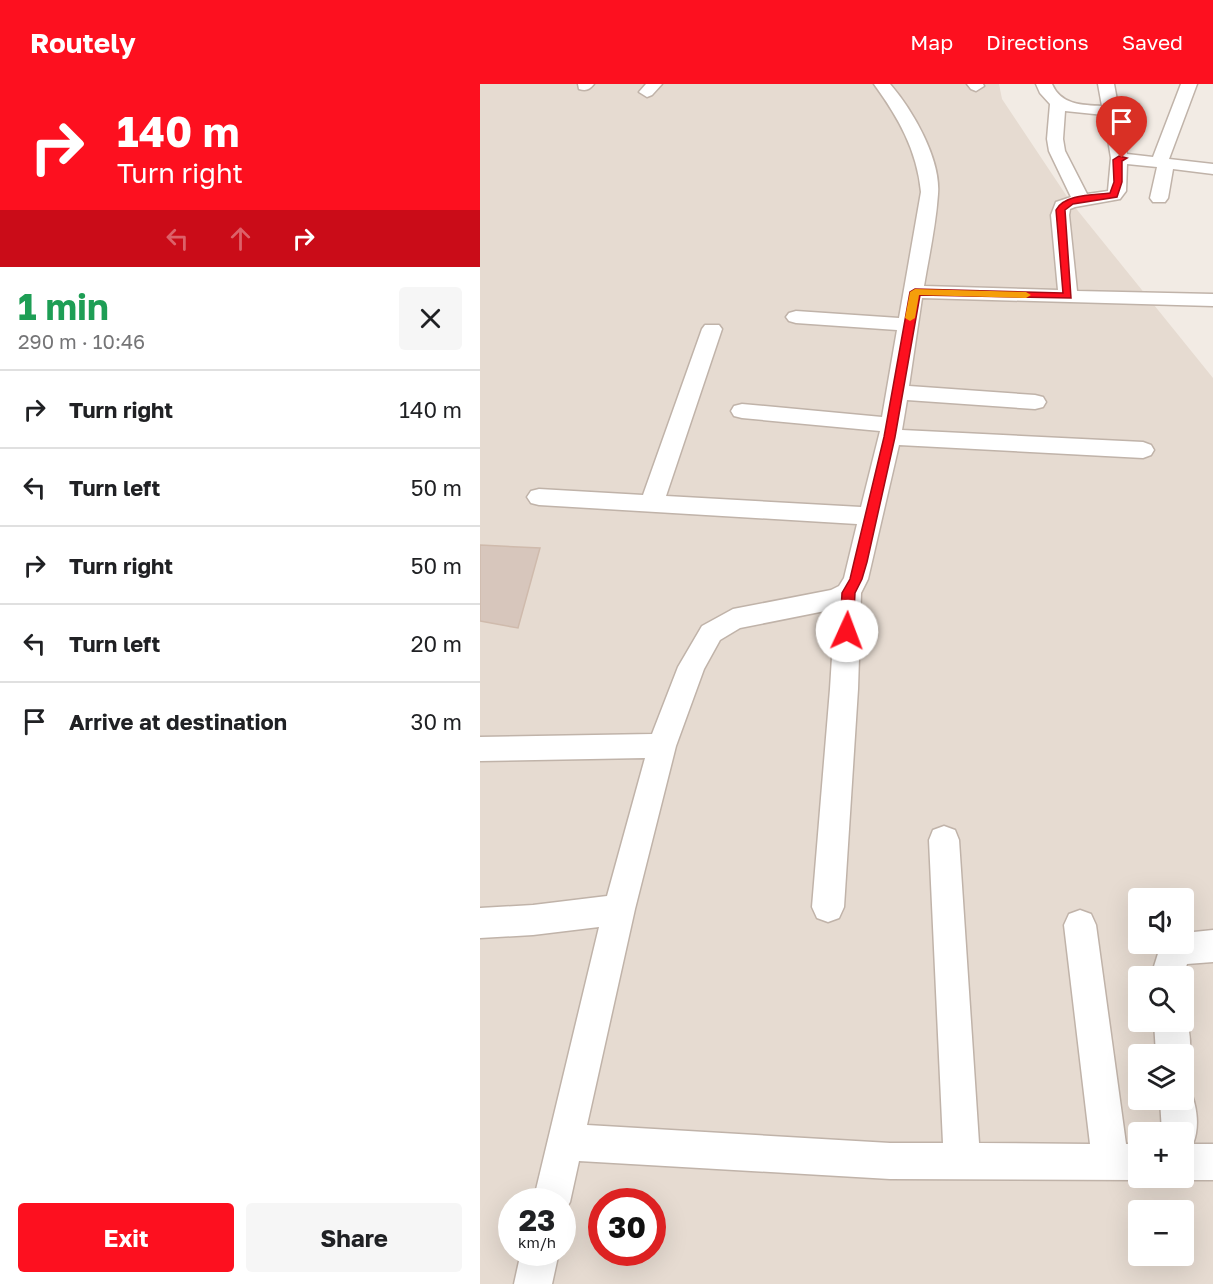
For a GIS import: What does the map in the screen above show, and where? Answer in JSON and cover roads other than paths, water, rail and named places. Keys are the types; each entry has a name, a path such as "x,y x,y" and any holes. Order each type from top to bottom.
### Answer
{"street":[{"path":"828,907 844,689 848,593 856,579 891,431 930,203 928,171 915,137 890,93 882,84"},
{"path":"1044,84 1047,94 1058,104 1109,111"},
{"path":"1068,296 1060,210 1066,203 1116,193 1119,158 1106,84"},
{"path":"1159,198 1162,163 1187,93 1188,84"},
{"path":"1058,104 1055,138 1057,151 1081,200"},
{"path":"1119,158 1213,169"},
{"path":"915,292 1213,300"},
{"path":"796,317 909,325"},
{"path":"652,503 712,329"},
{"path":"897,392 1035,402"},
{"path":"742,411 891,431 1143,450"},
{"path":"539,497 870,516"},
{"path":"554,1188 619,909 662,746 691,667 711,633 733,619 826,602 848,593"},
{"path":"480,749 662,746"},
{"path":"944,840 962,1161"},
{"path":"480,922 533,920 619,909"},
{"path":"565,1142 890,1161 1124,1162 1080,925"},
{"path":"1170,966 1174,952 1190,947 1213,946"},
{"path":"1194,1162 1213,1162"},
{"path":"532,1284 536,1266"}]}
